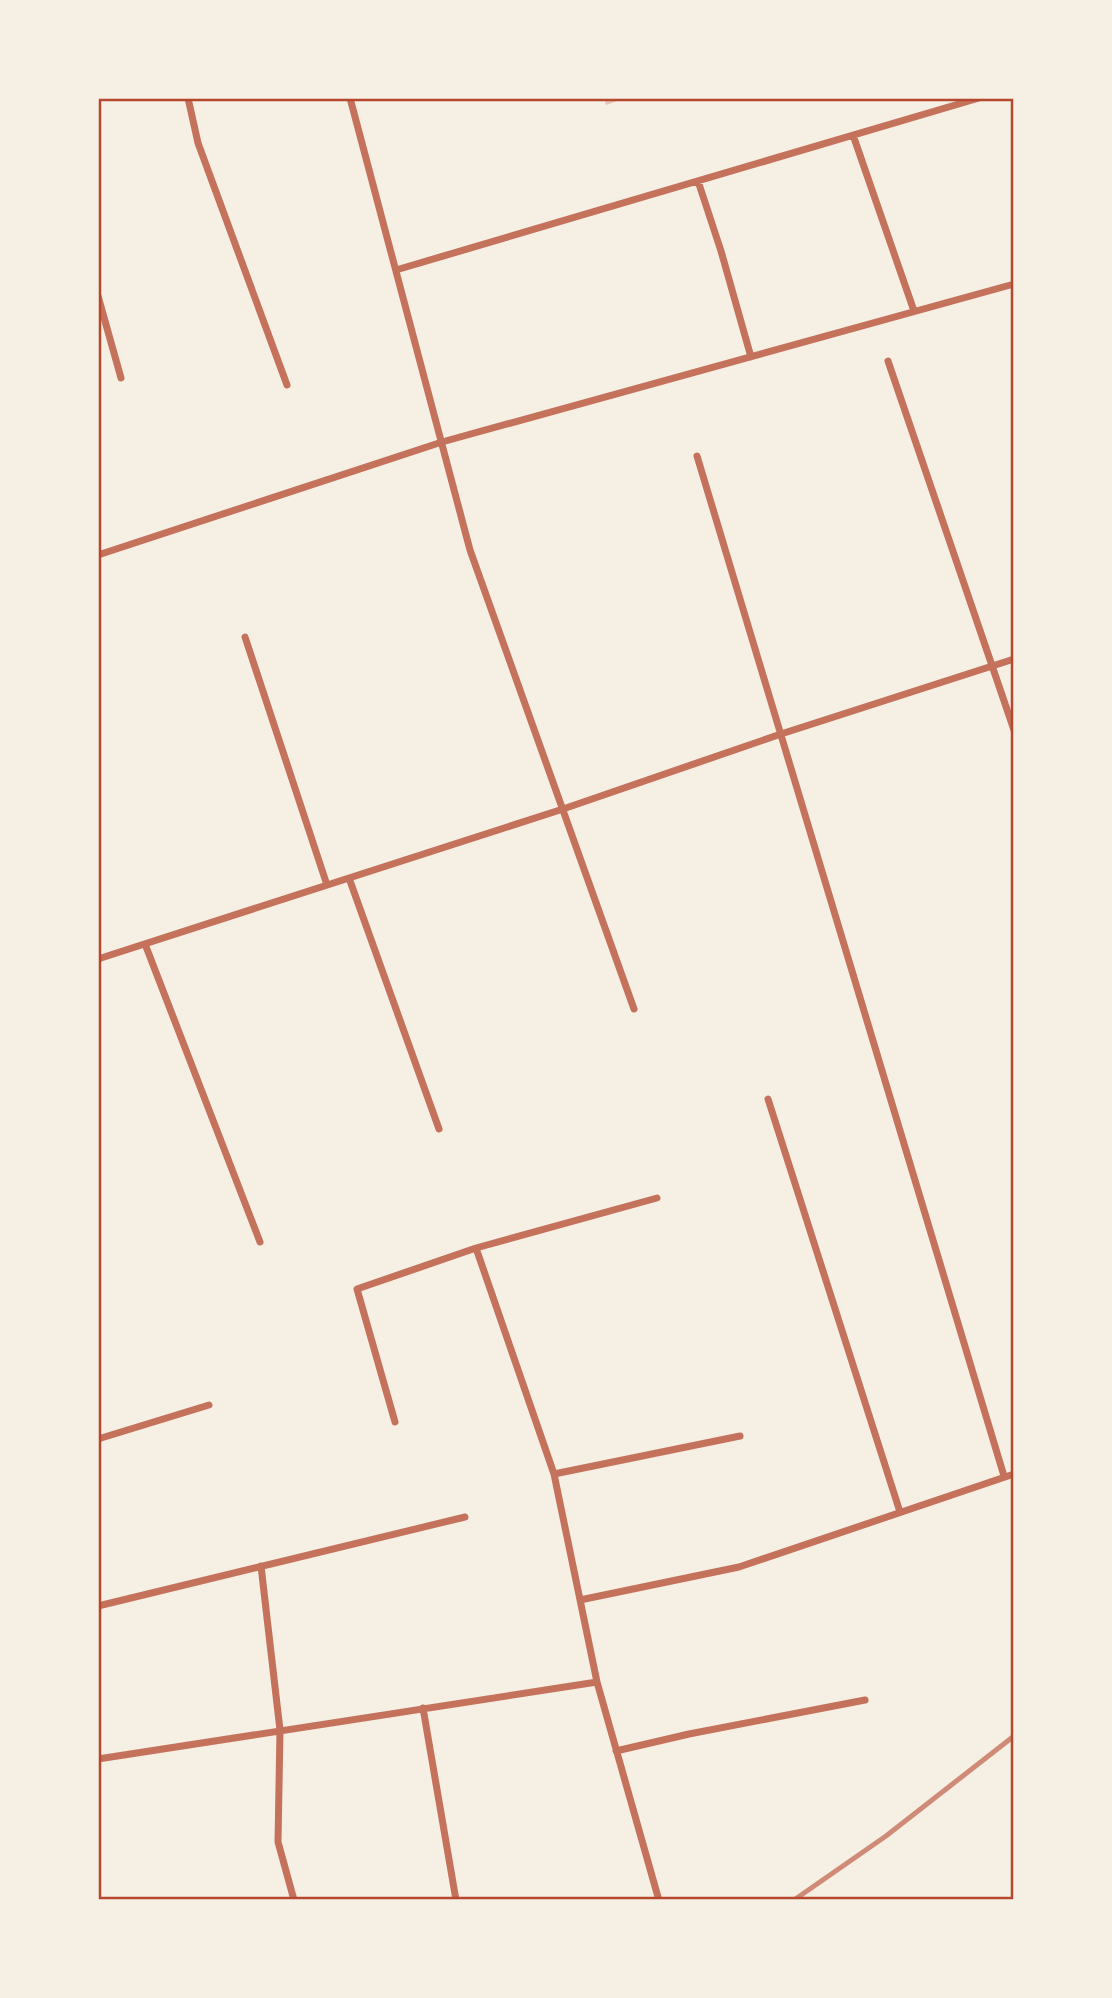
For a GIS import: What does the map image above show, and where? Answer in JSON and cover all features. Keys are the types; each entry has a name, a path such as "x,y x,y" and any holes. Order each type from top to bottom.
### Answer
{"street":[{"path":"188,98 198,143 287,385"},
{"path":"351,98 470,550 634,1009"},
{"path":"396,270 979,98"},
{"path":"853,135 914,311"},
{"path":"698,181 751,356"},
{"path":"98,555 442,442 1014,284"},
{"path":"98,296 121,378"},
{"path":"888,360 1014,730"},
{"path":"697,456 1004,1476"},
{"path":"245,637 327,885"},
{"path":"98,959 563,810 781,734 1014,659"},
{"path":"349,878 439,1129"},
{"path":"145,944 260,1242"},
{"path":"768,1099 900,1512"},
{"path":"395,1422 357,1289 476,1248 657,1198"},
{"path":"476,1248 554,1474 597,1682 658,1897"},
{"path":"98,1439 209,1405"},
{"path":"554,1474 740,1436"},
{"path":"580,1600 739,1567 1014,1474"},
{"path":"98,1606 465,1517"},
{"path":"261,1566 279,1730 278,1842 294,1900"},
{"path":"98,1759 597,1682"},
{"path":"616,1751 865,1700"},
{"path":"423,1708 456,1900"}],"building":[{"path":"604,98 626,98 606,105"}],"railway":[{"path":"794,1900 886,1836 1014,1736"}]}
